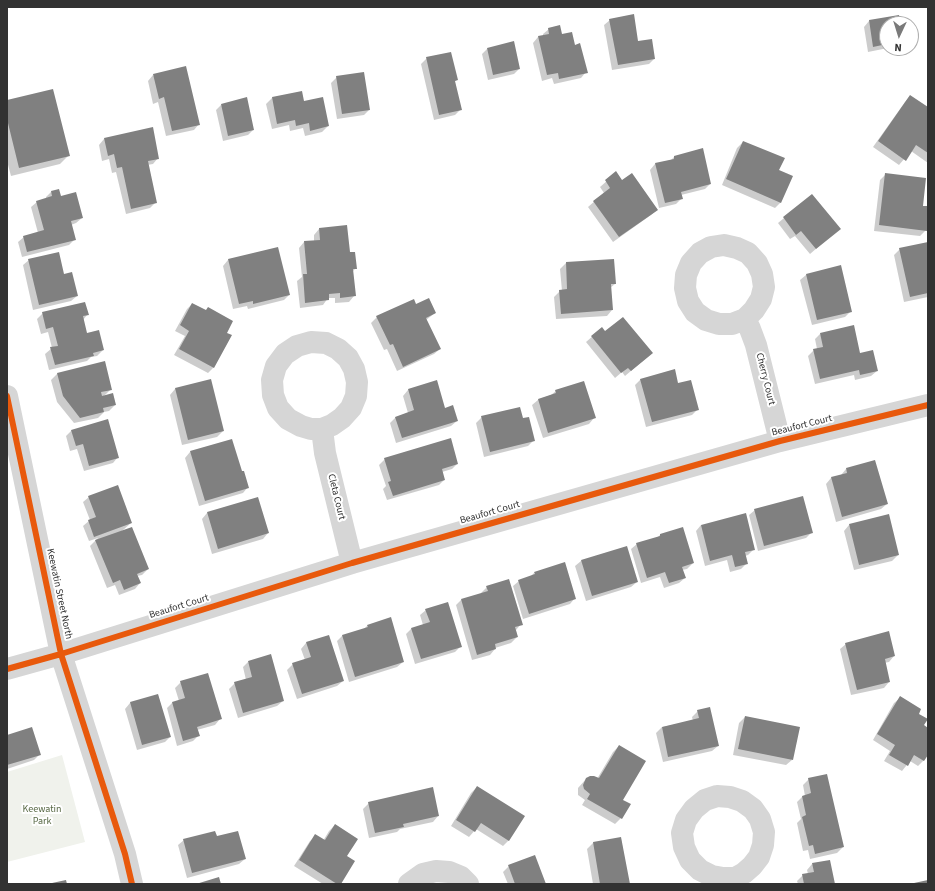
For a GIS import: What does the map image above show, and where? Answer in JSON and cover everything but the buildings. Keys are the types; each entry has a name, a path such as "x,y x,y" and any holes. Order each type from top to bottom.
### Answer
{"street":[{"name":"Cherry Court","path":"745,319 756,345 780,441"},
{"name":"Keewatin Street North","path":"7,396 61,654 125,854 132,884"},
{"name":"Beaufort Court","path":"7,669 61,654 352,563 780,441 928,405"},
{"name":"Cleta Court","path":"322,429 325,453 352,563"},
{"path":"409,884 423,874 436,870 449,872 461,877 468,884"}],"green space":[{"name":"Keewatin Park","path":"62,755 85,842 7,862 7,772"}],"cycle path":[{"path":"7,396 61,654 125,854 132,884"},
{"path":"7,669 61,654 352,563 780,441 928,405"}]}
